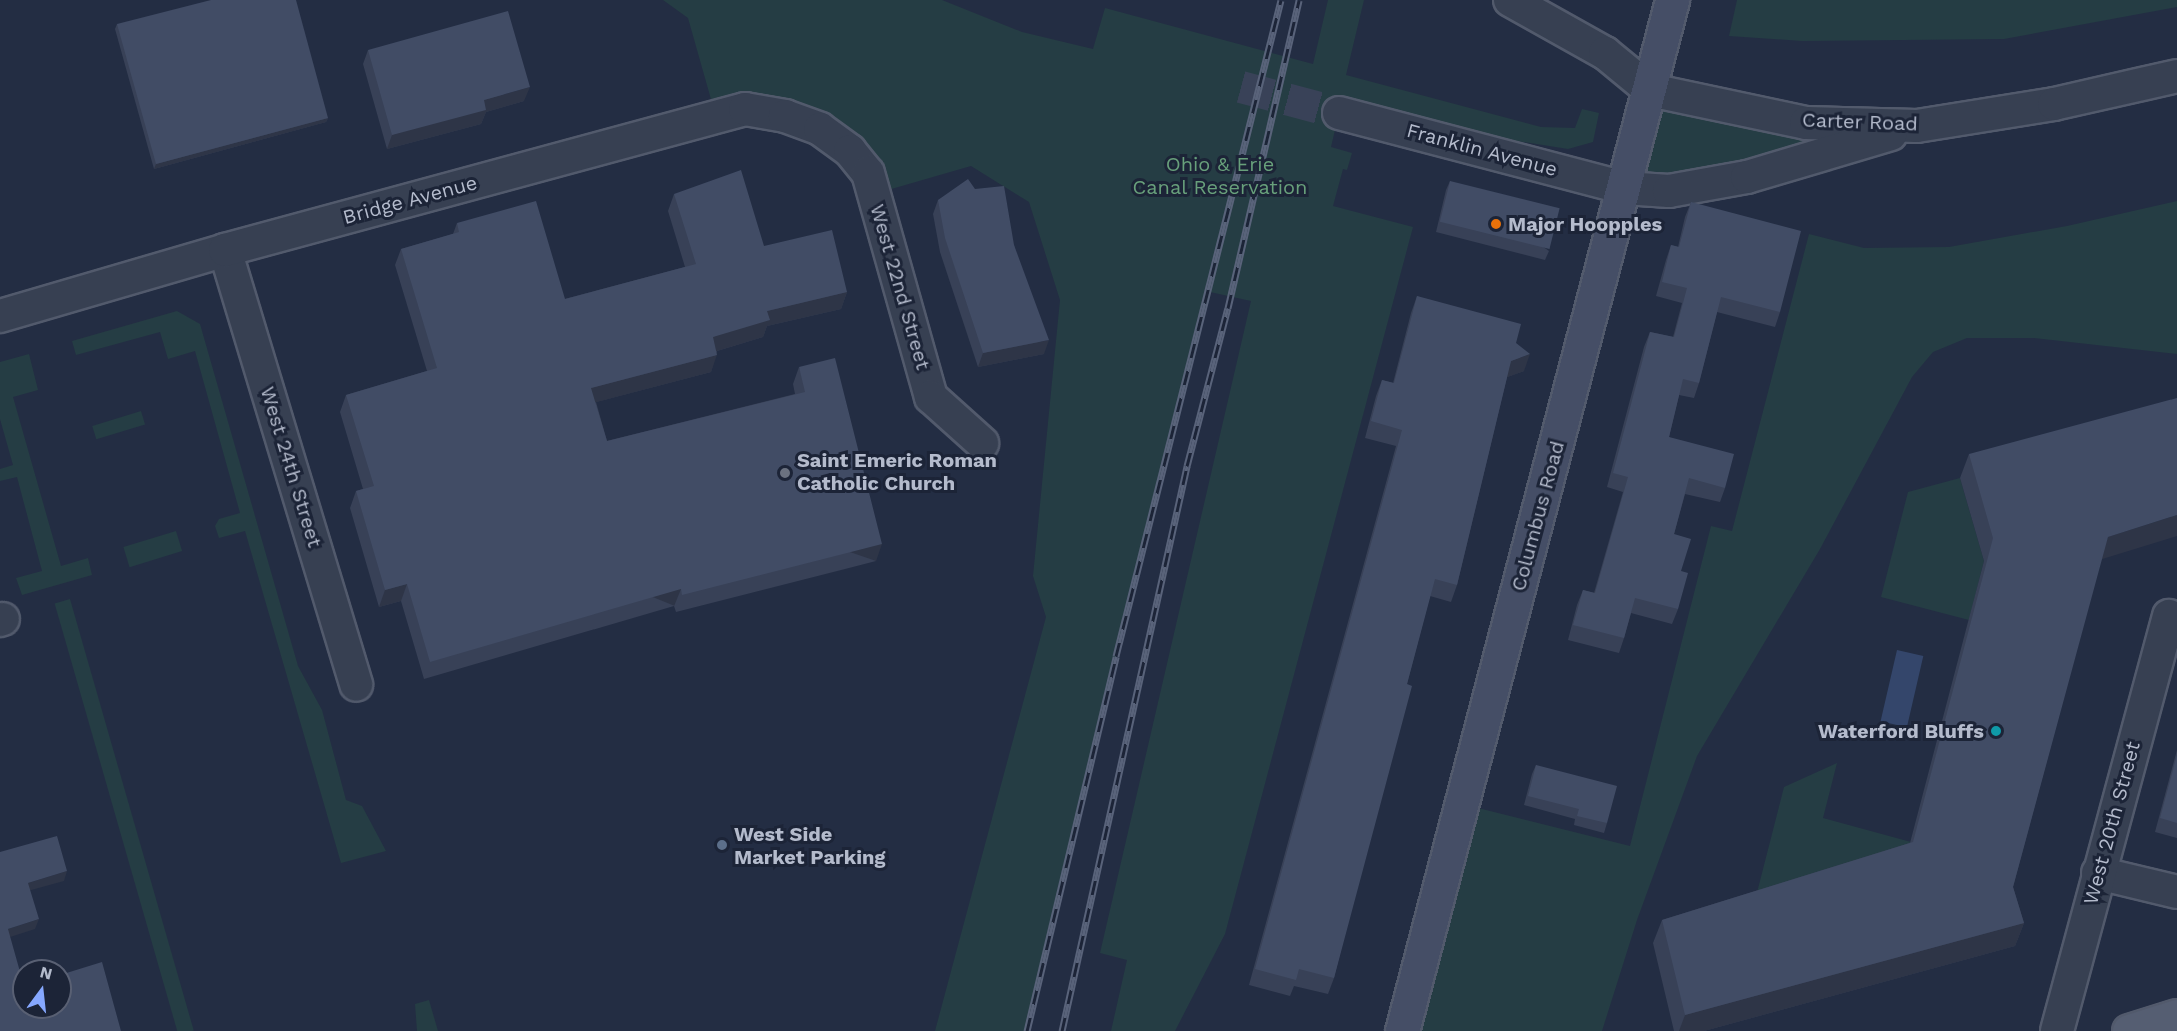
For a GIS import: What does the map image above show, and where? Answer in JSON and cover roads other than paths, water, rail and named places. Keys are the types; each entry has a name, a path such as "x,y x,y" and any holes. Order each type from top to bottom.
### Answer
{"street":[{"path":"1510,0 1605,53 1650,90"},
{"name":"Columbus Road","path":"1402,1031 1672,0"},
{"name":"Carter Road","path":"1650,90 1806,123 1917,126 2054,104 2177,76"},
{"name":"Bridge Avenue","path":"0,316 225,250 745,109 785,116 820,129"},
{"name":"Franklin Avenue","path":"1339,113 1624,188 1695,188 1917,126"},
{"name":"West 22nd Street","path":"820,129 850,151 868,173 931,397 982,443"},
{"name":"West 24th Street","path":"225,250 356,685"},
{"name":"West 20th Street","path":"2057,1031 2169,616"},
{"path":"2098,873 2177,892"}],"water":[{"path":"1897,650 1923,656 1907,727 1881,721"}],"tunnel":[{"path":"1241,87 1339,113"}],"railway":[{"path":"1027,1031 1116,656 1281,0"},
{"path":"1062,1031 1187,466 1228,308 1299,0"}],"place":[{"name":"Major Hoopples","path":"1496,224"},
{"name":"Saint Emeric Roman Catholic Church","path":"785,473"},
{"name":"Waterford Bluffs","path":"1996,731"},
{"name":"West Side Market Parking","path":"722,845"}],"park label":[{"name":"Ohio & Erie Canal Reservation","path":"1220,176"}]}
